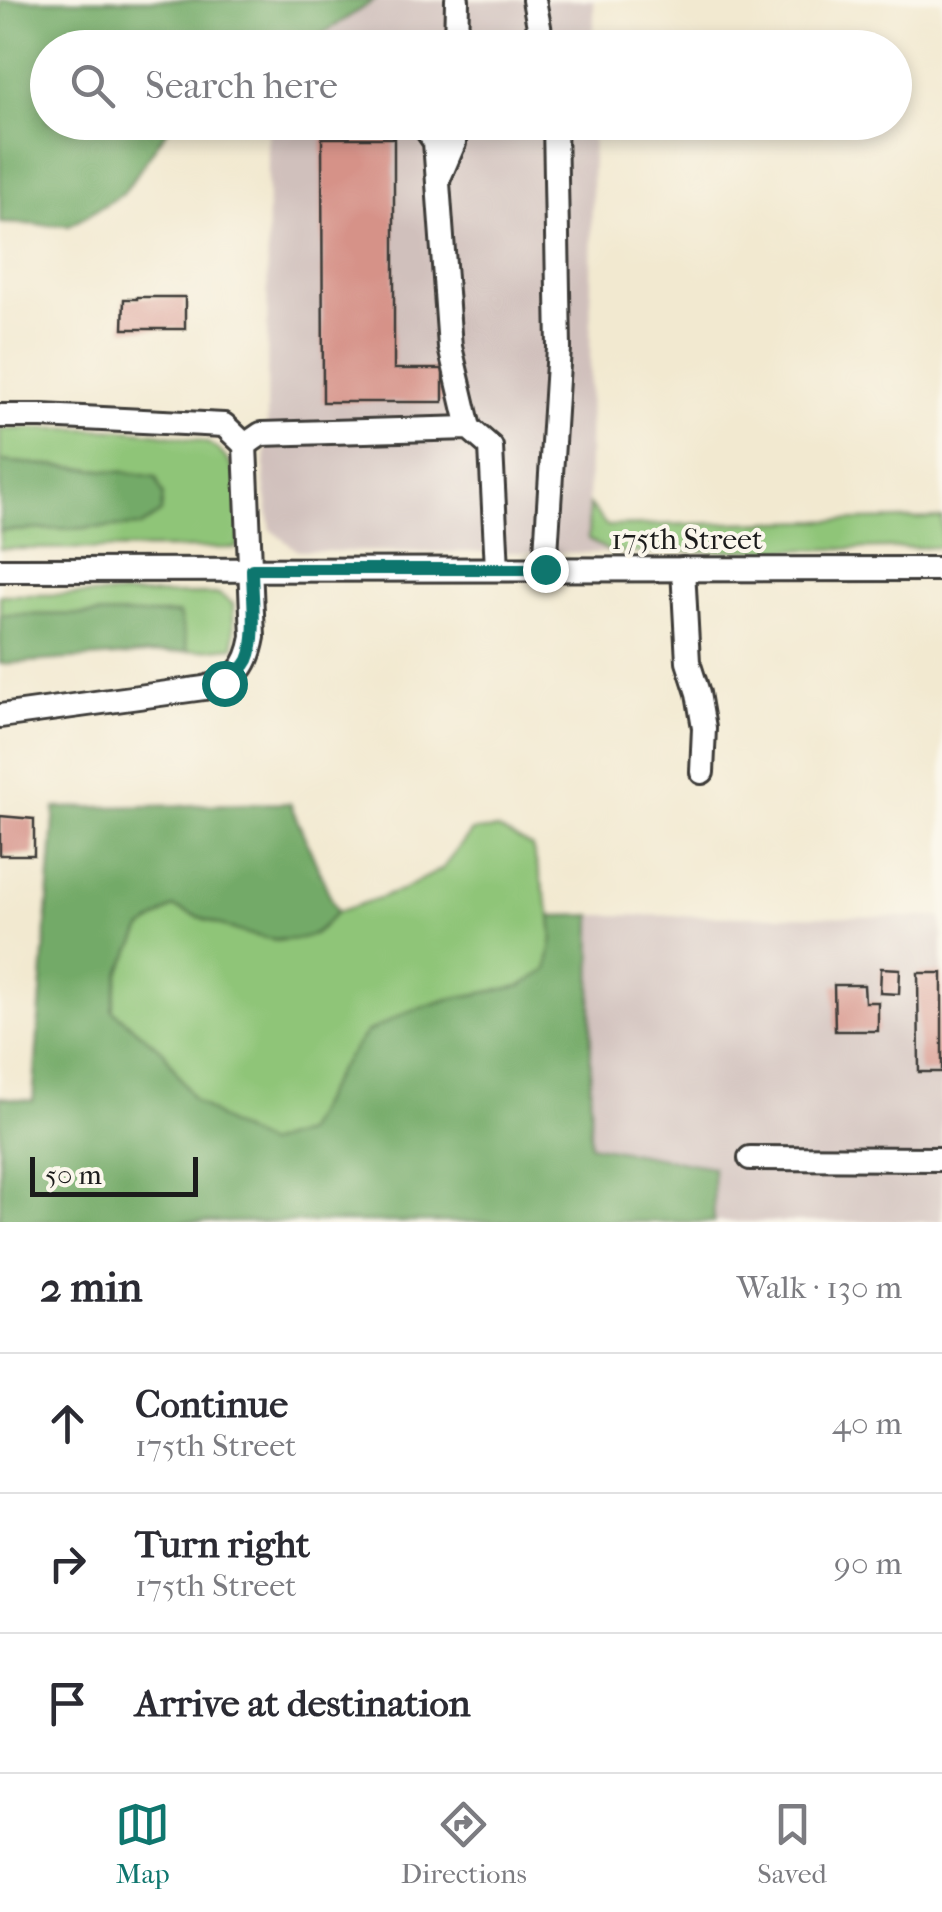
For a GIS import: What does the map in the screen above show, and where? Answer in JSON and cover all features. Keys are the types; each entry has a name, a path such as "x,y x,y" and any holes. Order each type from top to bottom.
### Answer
{"street":[{"path":"456,30 457,0"},
{"path":"534,0 539,30"},
{"path":"434,140 450,347 469,428 492,448 496,569"},
{"path":"438,181 454,140"},
{"path":"545,569 560,348 554,140"},
{"path":"0,416 224,425 245,445 253,637 249,659 224,683 0,716"},
{"path":"245,445 260,434 469,428"},
{"path":"682,569 688,662 704,728 702,772"},
{"name":"175th Street","path":"0,570 942,569"},
{"path":"750,1158 942,1159"}],"shaded area":[{"path":"375,0 594,0 594,30 329,30"},
{"path":"268,140 593,140 588,538 612,553 298,551 271,530 264,483"},
{"path":"592,915 942,917 942,1222 714,1222 712,1167 590,1145"}],"green space":[{"path":"0,0 375,0 328,30 30,30 30,140 160,140 123,194 69,226 0,223"},
{"path":"0,429 134,431 209,444 230,464 241,490 243,520 237,548 0,549 0,531 141,526 163,495 156,477 0,461"},
{"path":"0,461 156,477 163,495 161,513 141,526 0,531"},
{"path":"589,505 607,526 942,518 942,547 612,553 588,539"},
{"path":"219,594 233,604 234,647 188,651 178,614 0,615 0,595"},
{"path":"179,614 188,651 0,664 0,615"},
{"path":"290,803 337,912 326,924 313,934 280,940 243,932 173,907 142,929 119,974 112,1010 164,1052 193,1099 266,1144 304,1133 338,1070 366,1033 407,1012 449,999 521,986 547,970 553,938 551,916 592,915 590,1145 713,1167 714,1222 0,1222 0,1097 33,1101 55,808"},
{"path":"498,829 532,847 551,916 553,938 547,970 521,986 449,999 407,1012 338,1070 304,1133 266,1144 228,1124 193,1099 164,1052 112,1010 119,974 142,929 173,907 278,941 314,934 337,912 400,891 442,869 472,831"}],"building":[{"path":"322,140 394,140 394,369 443,369 443,402 323,402"},
{"path":"185,297 185,329 123,329 124,299"},
{"path":"0,816 34,819 34,855 0,855"},
{"path":"881,968 900,969 899,994 880,993"},
{"path":"918,973 942,973 942,1072 919,1072"},
{"path":"834,985 864,985 865,1002 878,1002 878,1031 835,1031"}],"route":[{"path":"224,683 249,659 253,637 252,569 545,569"}]}
